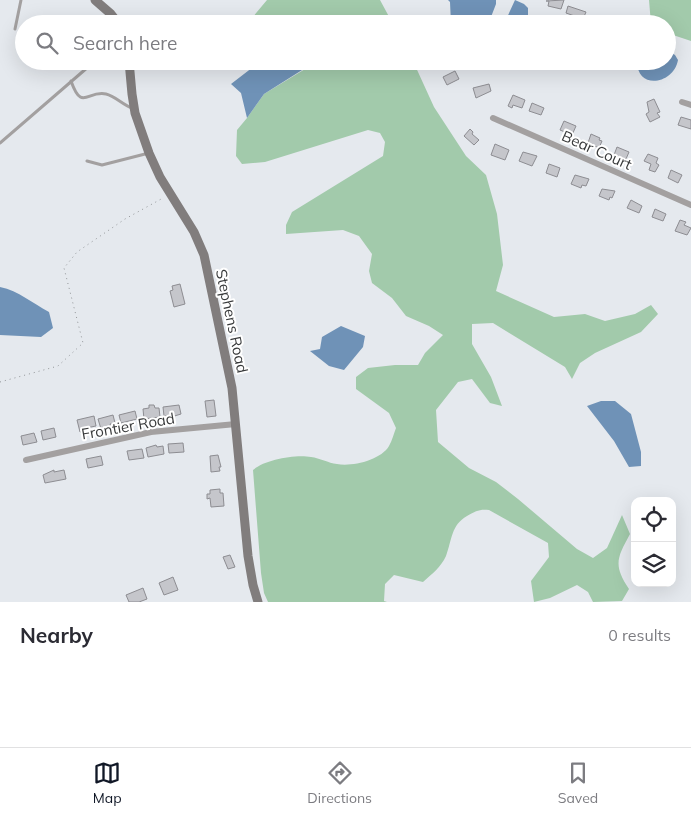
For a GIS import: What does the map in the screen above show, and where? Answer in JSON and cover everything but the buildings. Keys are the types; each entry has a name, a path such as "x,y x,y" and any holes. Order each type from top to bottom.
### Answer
{"main road":[{"path":"95,0 112,15"},
{"name":"Stephens Road","path":"129,70 138,125 149,153 170,194 194,232 204,255 230,374 248,556 258,602"}],"street":[{"path":"682,102 691,105"},
{"name":"Bear Court","path":"493,118 691,205"},
{"name":"Frontier Road","path":"26,460 151,432 236,424"}],"lane":[{"path":"18,15 21,0"},
{"path":"0,143 85,70"},
{"path":"71,81 75,94 79,97 88,98 106,94 122,104 135,109"},
{"path":"87,161 102,165 149,153"}],"path":[{"path":"0,382 58,366 83,343 64,268 77,252 125,219 170,194"}],"green space":[{"path":"267,0 380,0 388,15 254,15"},
{"path":"649,0 691,0 691,41 676,36 676,15 650,15"},
{"path":"303,70 417,70 434,107 466,156 486,175 497,214 503,265 496,291 554,317 585,314 605,321 635,314 651,305 658,314 641,332 595,353 580,363 572,379 565,367 493,323 472,324 472,344 491,377 502,406 490,403 472,379 458,382 436,410 438,442 469,468 496,482 577,549 593,558 607,548 622,515 630,534 622,549 619,561 621,574 629,589 622,601 593,602 588,592 577,585 550,598 534,602 531,581 549,557 548,543 489,510 480,510 458,524 444,560 423,582 394,575 385,584 384,601 387,602 268,602 264,593 261,573 253,470 264,463 289,457 304,456 318,458 343,465 366,461 380,455 389,446 396,428 389,413 356,389 356,377 368,368 418,365 425,353 443,335 429,326 406,316 392,298 372,283 369,271 372,254 359,236 343,230 286,234 286,225 292,212 383,156 385,142 380,133 368,130 265,162 242,164 236,156 237,130 264,94"}],"water":[{"path":"448,0 496,0 496,4 492,15 451,15 450,2"},
{"path":"515,0 528,8 528,15 508,15"},
{"path":"249,70 302,70 264,94 247,118 241,93 231,84"},
{"path":"673,70 663,79 656,81 643,77 639,71"},
{"path":"0,287 19,294 49,312 53,328 41,337 0,335"},
{"path":"341,326 365,336 363,347 344,370 329,366 310,351 320,349 322,337"},
{"path":"601,401 615,401 631,414 641,452 641,466 629,467 614,441 587,406"}]}
